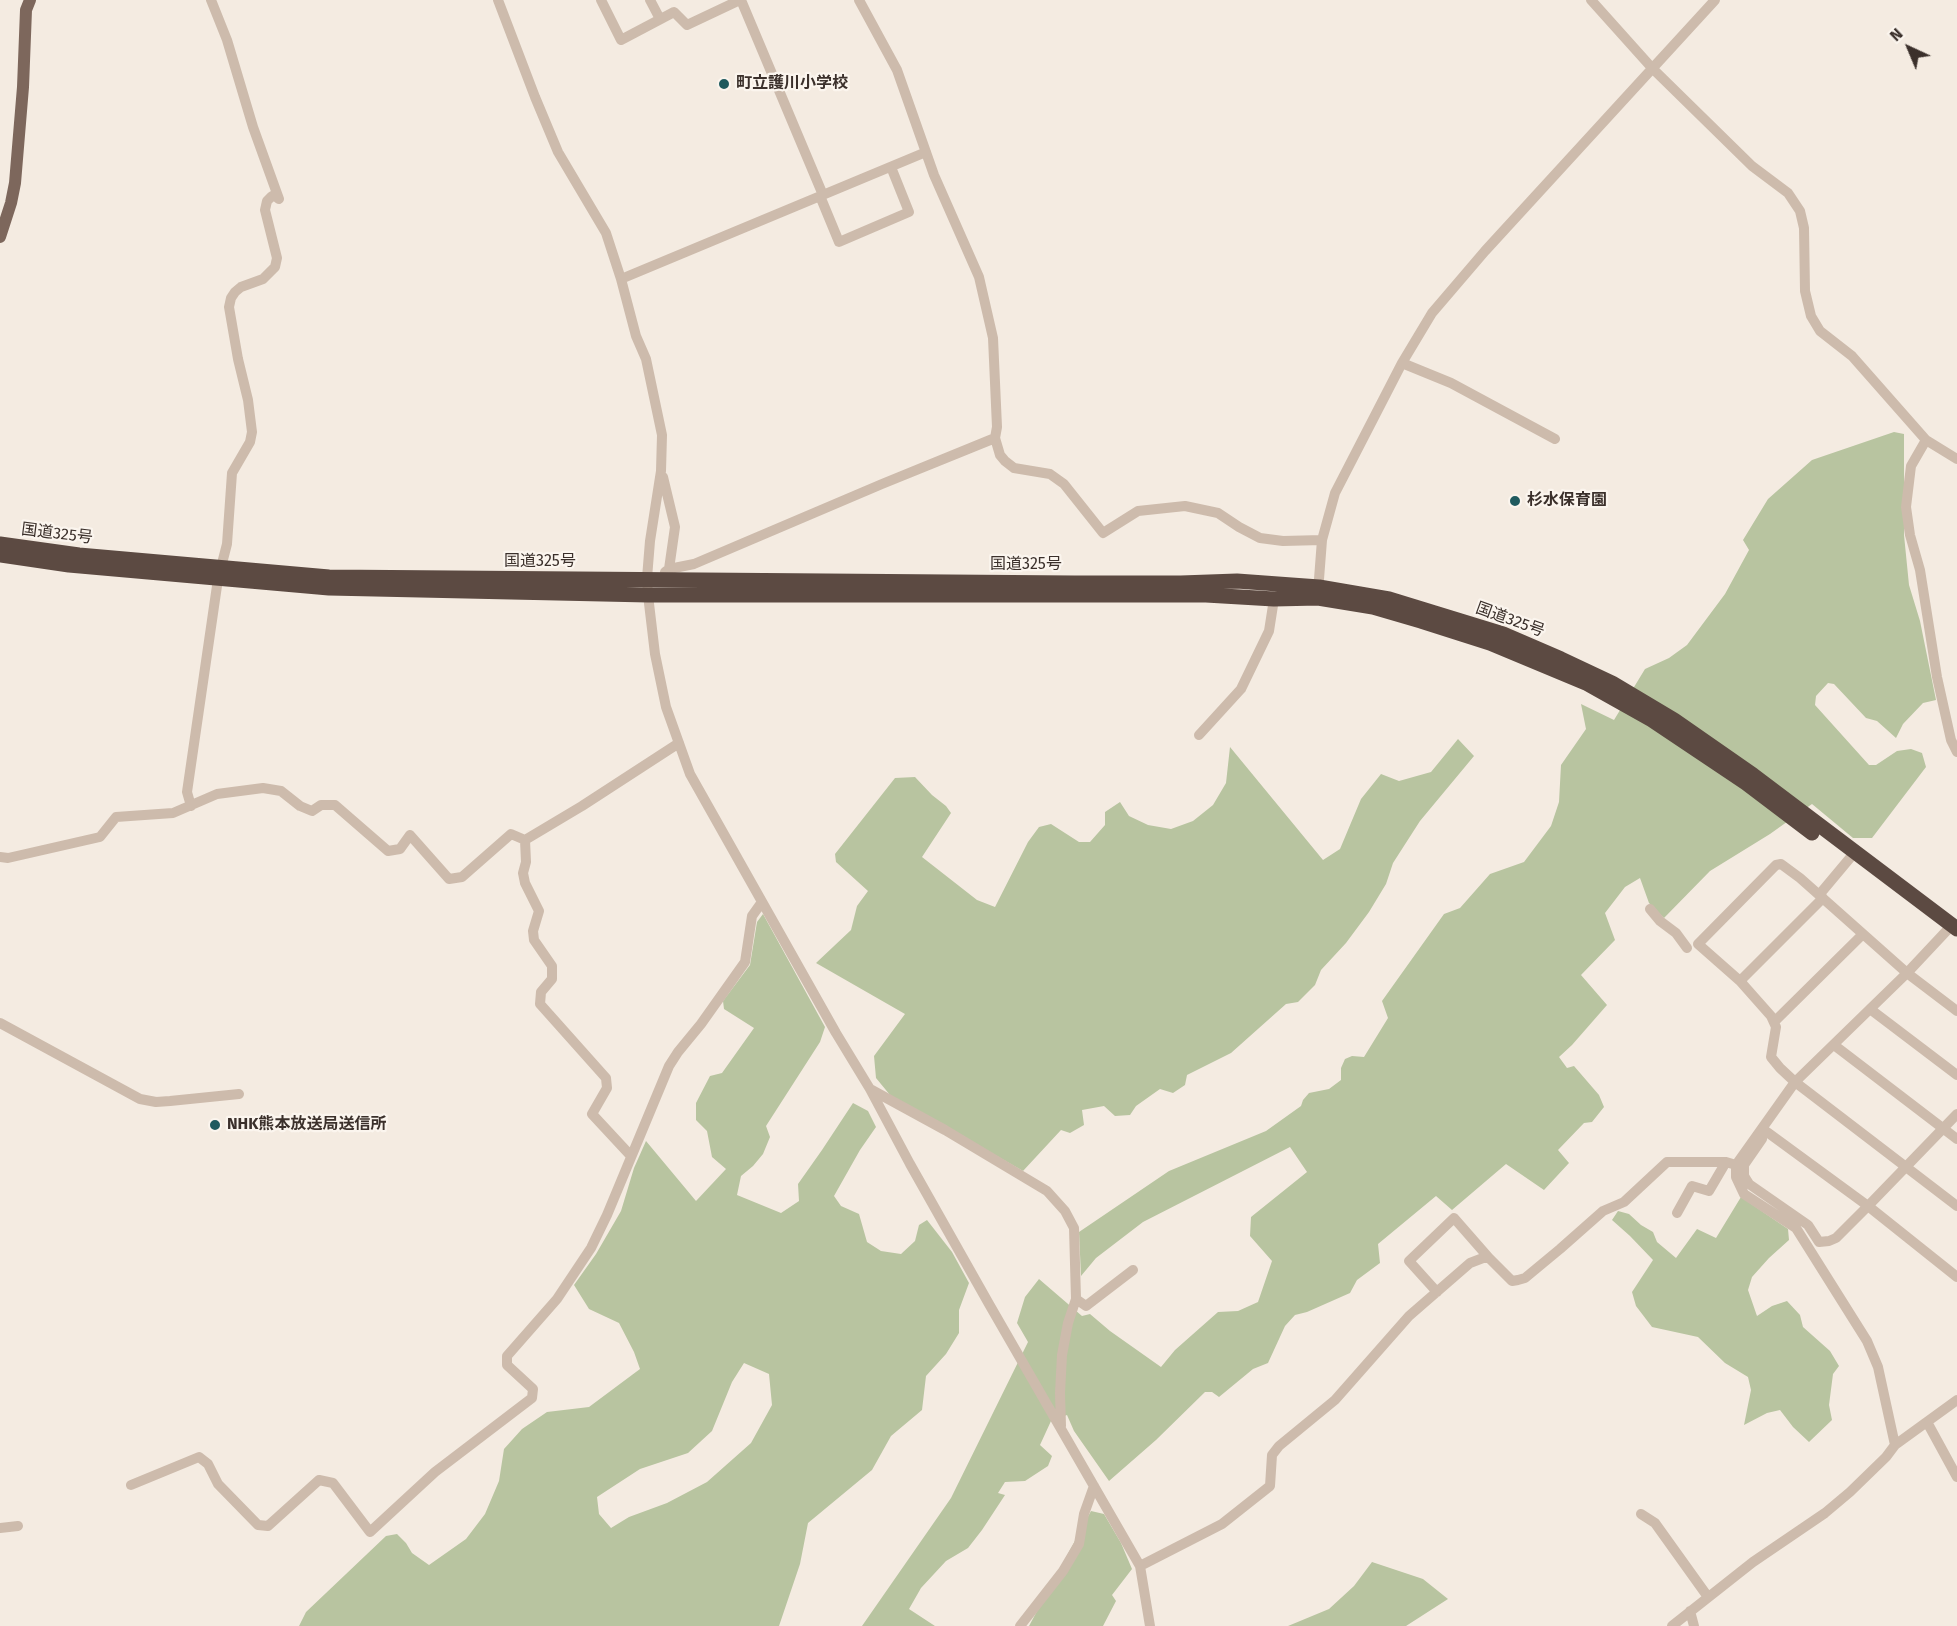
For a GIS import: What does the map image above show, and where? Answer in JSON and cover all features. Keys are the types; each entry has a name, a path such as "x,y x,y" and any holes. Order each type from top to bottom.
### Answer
{"highway":[{"name":"国道325号","path":"0,544 329,588 648,595 1206,595 1274,599 1318,593"},
{"name":"国道325号","path":"0,555 69,565 329,577 1074,583 1237,581 1318,593 1389,599 1503,634 1612,683 1674,720 1753,775 1852,856 1953,932"}],"main road":[{"path":"0,237 15,183 23,87 26,10 30,0"}],"street":[{"path":"191,806 187,792 219,573 226,544 232,473 250,442 252,432 248,400 229,307 235,292 241,287 263,279 276,267 277,258 265,205 274,195 279,198 253,127 227,40 211,0"},
{"path":"498,0 558,152 606,233 636,336 646,359 662,435 661,471 650,541 652,578 648,595 666,707 690,774 1140,1566 1150,1626"},
{"path":"602,0 621,40 674,12 687,25 740,0 839,242 909,212 891,167"},
{"path":"650,0 660,19"},
{"path":"860,0 897,70 926,152 979,277 993,338 996,370 997,427 995,438 1000,455 1005,461 1014,468 1050,474 1064,484 1103,533 1138,511 1185,506 1218,513 1260,538 1283,541 1322,540"},
{"path":"1591,0 1652,68 1752,166 1788,193 1800,211 1804,228 1805,291 1811,316 1820,331 1852,356 1926,440 1957,459"},
{"path":"1318,593 1322,540 1342,477 1402,363 1432,313 1450,290 1715,0"},
{"path":"621,279 926,152"},
{"path":"1402,363 1451,382 1556,439"},
{"path":"652,578 669,568 694,564 882,483 995,438"},
{"path":"1926,440 1911,466 1906,507 1910,535 1920,570 1933,659 1949,731 1957,752"},
{"path":"661,471 675,527 669,568"},
{"path":"1199,735 1241,689 1269,631 1274,599"},
{"path":"525,840 679,743"},
{"path":"0,857 8,858 100,837 116,817 173,813 217,794 263,788 281,791 300,806 312,811 321,805 335,805 388,851 400,849 410,835 449,879 462,877 511,834 525,840"},
{"path":"525,840 526,862 523,873 525,883 539,911 532,931 534,940 552,966 552,979 541,992 540,1004 606,1078 607,1088 592,1114 631,1156"},
{"path":"1740,981 1821,897 1852,856"},
{"path":"1677,954 1693,946 1776,866 1781,864 1907,973 1957,1011"},
{"path":"131,1485 199,1457 208,1464 218,1484 258,1525 268,1526 319,1480 333,1483 370,1532 435,1472 532,1398 533,1389 507,1365 507,1356 557,1299 591,1248 669,1066 745,962 752,916 762,902"},
{"path":"1650,909 1660,921 1740,981 1771,1016 1776,1027 1771,1057 1795,1082 1957,1206"},
{"path":"1677,1213 1692,1186 1709,1191 1771,1116 1795,1082 1907,973 1953,932"},
{"path":"1774,1022 1863,934"},
{"path":"1870,1009 1957,1075"},
{"path":"0,1023 140,1099 156,1102 239,1094"},
{"path":"1834,1045 1957,1139"},
{"path":"870,1089 945,1130 1047,1191 1065,1211 1074,1227 1076,1299 1068,1323 1062,1355 1061,1429"},
{"path":"1771,1116 1767,1132 1744,1165 1744,1176 1755,1189 1808,1225 1819,1242 1836,1238 1957,1114"},
{"path":"1767,1132 1868,1206 1957,1278"},
{"path":"1437,1292 1409,1261 1454,1218 1512,1281 1518,1280 1525,1278 1603,1211 1624,1202 1667,1162 1731,1164"},
{"path":"1731,1164 1744,1194 1796,1228 1867,1341 1878,1367 1895,1445"},
{"path":"1140,1566 1222,1524 1270,1486 1272,1455 1279,1446 1335,1400 1409,1316 1470,1263 1489,1258"},
{"path":"1076,1299 1086,1306 1133,1270"},
{"path":"1672,1626 1753,1562 1825,1513 1850,1492 1895,1445 1957,1400"},
{"path":"1927,1422 1957,1477"},
{"path":"1020,1626 1063,1571 1079,1544 1084,1514 1094,1486"},
{"path":"1641,1514 1655,1523 1708,1597"},
{"path":"0,1528 18,1526"},
{"path":"1690,1611 1694,1626"}],"green space":[{"path":"1894,432 1904,434 1904,535 1909,585 1920,621 1936,700 1923,703 1903,724 1896,738 1877,721 1866,718 1834,684 1828,683 1816,696 1815,705 1869,765 1876,765 1897,751 1911,749 1922,753 1926,767 1872,838 1853,838 1812,804 1770,834 1710,871 1664,918 1649,903 1640,878 1625,887 1605,913 1615,940 1581,975 1607,1005 1559,1057 1567,1068 1574,1066 1599,1095 1604,1107 1592,1122 1584,1123 1558,1150 1569,1163 1544,1190 1506,1164 1452,1210 1436,1196 1378,1244 1380,1263 1357,1280 1350,1293 1295,1315 1285,1326 1268,1363 1253,1369 1219,1397 1212,1392 1205,1392 1156,1440 1109,1481 1074,1431 1067,1415 1051,1421 1040,1445 1052,1456 1048,1466 1025,1481 1005,1482 998,1493 1005,1495 982,1530 968,1548 946,1561 921,1588 909,1609 935,1626 862,1626 951,1498 1028,1342 1017,1323 1025,1297 1039,1279 1082,1316 1090,1314 1161,1367 1175,1350 1218,1312 1238,1311 1258,1302 1272,1261 1250,1236 1251,1217 1307,1172 1290,1147 1143,1222 1096,1258 1081,1276 1079,1232 1169,1171 1266,1131 1301,1106 1309,1093 1329,1089 1341,1080 1341,1068 1345,1059 1352,1056 1364,1057 1388,1018 1382,1001 1444,914 1460,908 1490,874 1524,862 1551,826 1559,802 1561,765 1586,729 1581,704 1614,720 1645,669 1669,658 1687,645 1725,594 1749,550 1743,540 1768,499 1812,460"},
{"path":"1458,739 1474,756 1420,821 1393,863 1386,884 1369,912 1346,943 1321,970 1315,985 1298,1002 1286,1004 1231,1053 1187,1075 1185,1085 1173,1093 1160,1089 1136,1106 1130,1115 1115,1116 1104,1106 1082,1110 1084,1125 1070,1133 1061,1130 1023,1171 890,1095 876,1078 874,1056 905,1014 816,963 851,930 857,906 868,891 836,862 835,854 895,778 915,777 951,813 922,857 977,900 995,907 1028,842 1039,827 1051,824 1079,842 1090,842 1105,825 1105,812 1120,802 1129,816 1148,825 1171,829 1193,821 1213,805 1226,783 1230,747 1323,860 1340,849 1361,799 1381,774 1399,781 1431,772"},
{"path":"763,914 825,1027 820,1042 766,1126 770,1137 763,1154 741,1176 737,1195 781,1213 799,1201 798,1184 853,1103 868,1111 876,1127 834,1196 841,1206 859,1214 867,1242 881,1251 901,1254 915,1241 919,1225 927,1220 952,1252 969,1283 959,1310 959,1333 946,1354 926,1376 922,1410 891,1436 872,1470 808,1523 800,1564 779,1626 299,1626 306,1612 386,1536 397,1534 412,1553 429,1565 466,1539 485,1514 499,1481 504,1449 522,1429 547,1412 589,1407 640,1369 619,1323 589,1309 574,1285 596,1254 621,1211 634,1168 646,1141 696,1201 726,1169 712,1157 707,1131 696,1120 696,1103 710,1076 722,1073 754,1028 724,1009 723,1001 750,965 757,922","holes":["744,1363 769,1374 772,1405 751,1443 707,1482 667,1503 629,1517 611,1528 599,1514 597,1497 640,1469 688,1453 712,1431 732,1382"]},
{"path":"1741,1197 1788,1229 1789,1240 1752,1277 1748,1290 1757,1316 1772,1306 1787,1301 1800,1315 1803,1327 1830,1351 1839,1366 1833,1374 1829,1405 1832,1420 1809,1442 1780,1410 1767,1413 1744,1425 1751,1390 1748,1377 1725,1363 1698,1337 1652,1327 1636,1306 1632,1292 1653,1260 1612,1220 1618,1211 1629,1214 1653,1232 1657,1242 1676,1258 1697,1229 1716,1238"},
{"path":"1091,1511 1104,1514 1121,1543 1132,1569 1112,1595 1116,1601 1103,1626 1029,1626"},
{"path":"1372,1562 1423,1579 1448,1599 1406,1626 1288,1626 1329,1609 1354,1586"}],"place":[{"name":"町立護川小学校","path":"724,84"},
{"name":"杉水保育園","path":"1515,501"},
{"name":"NHK熊本放送局送信所","path":"215,1125"}]}
